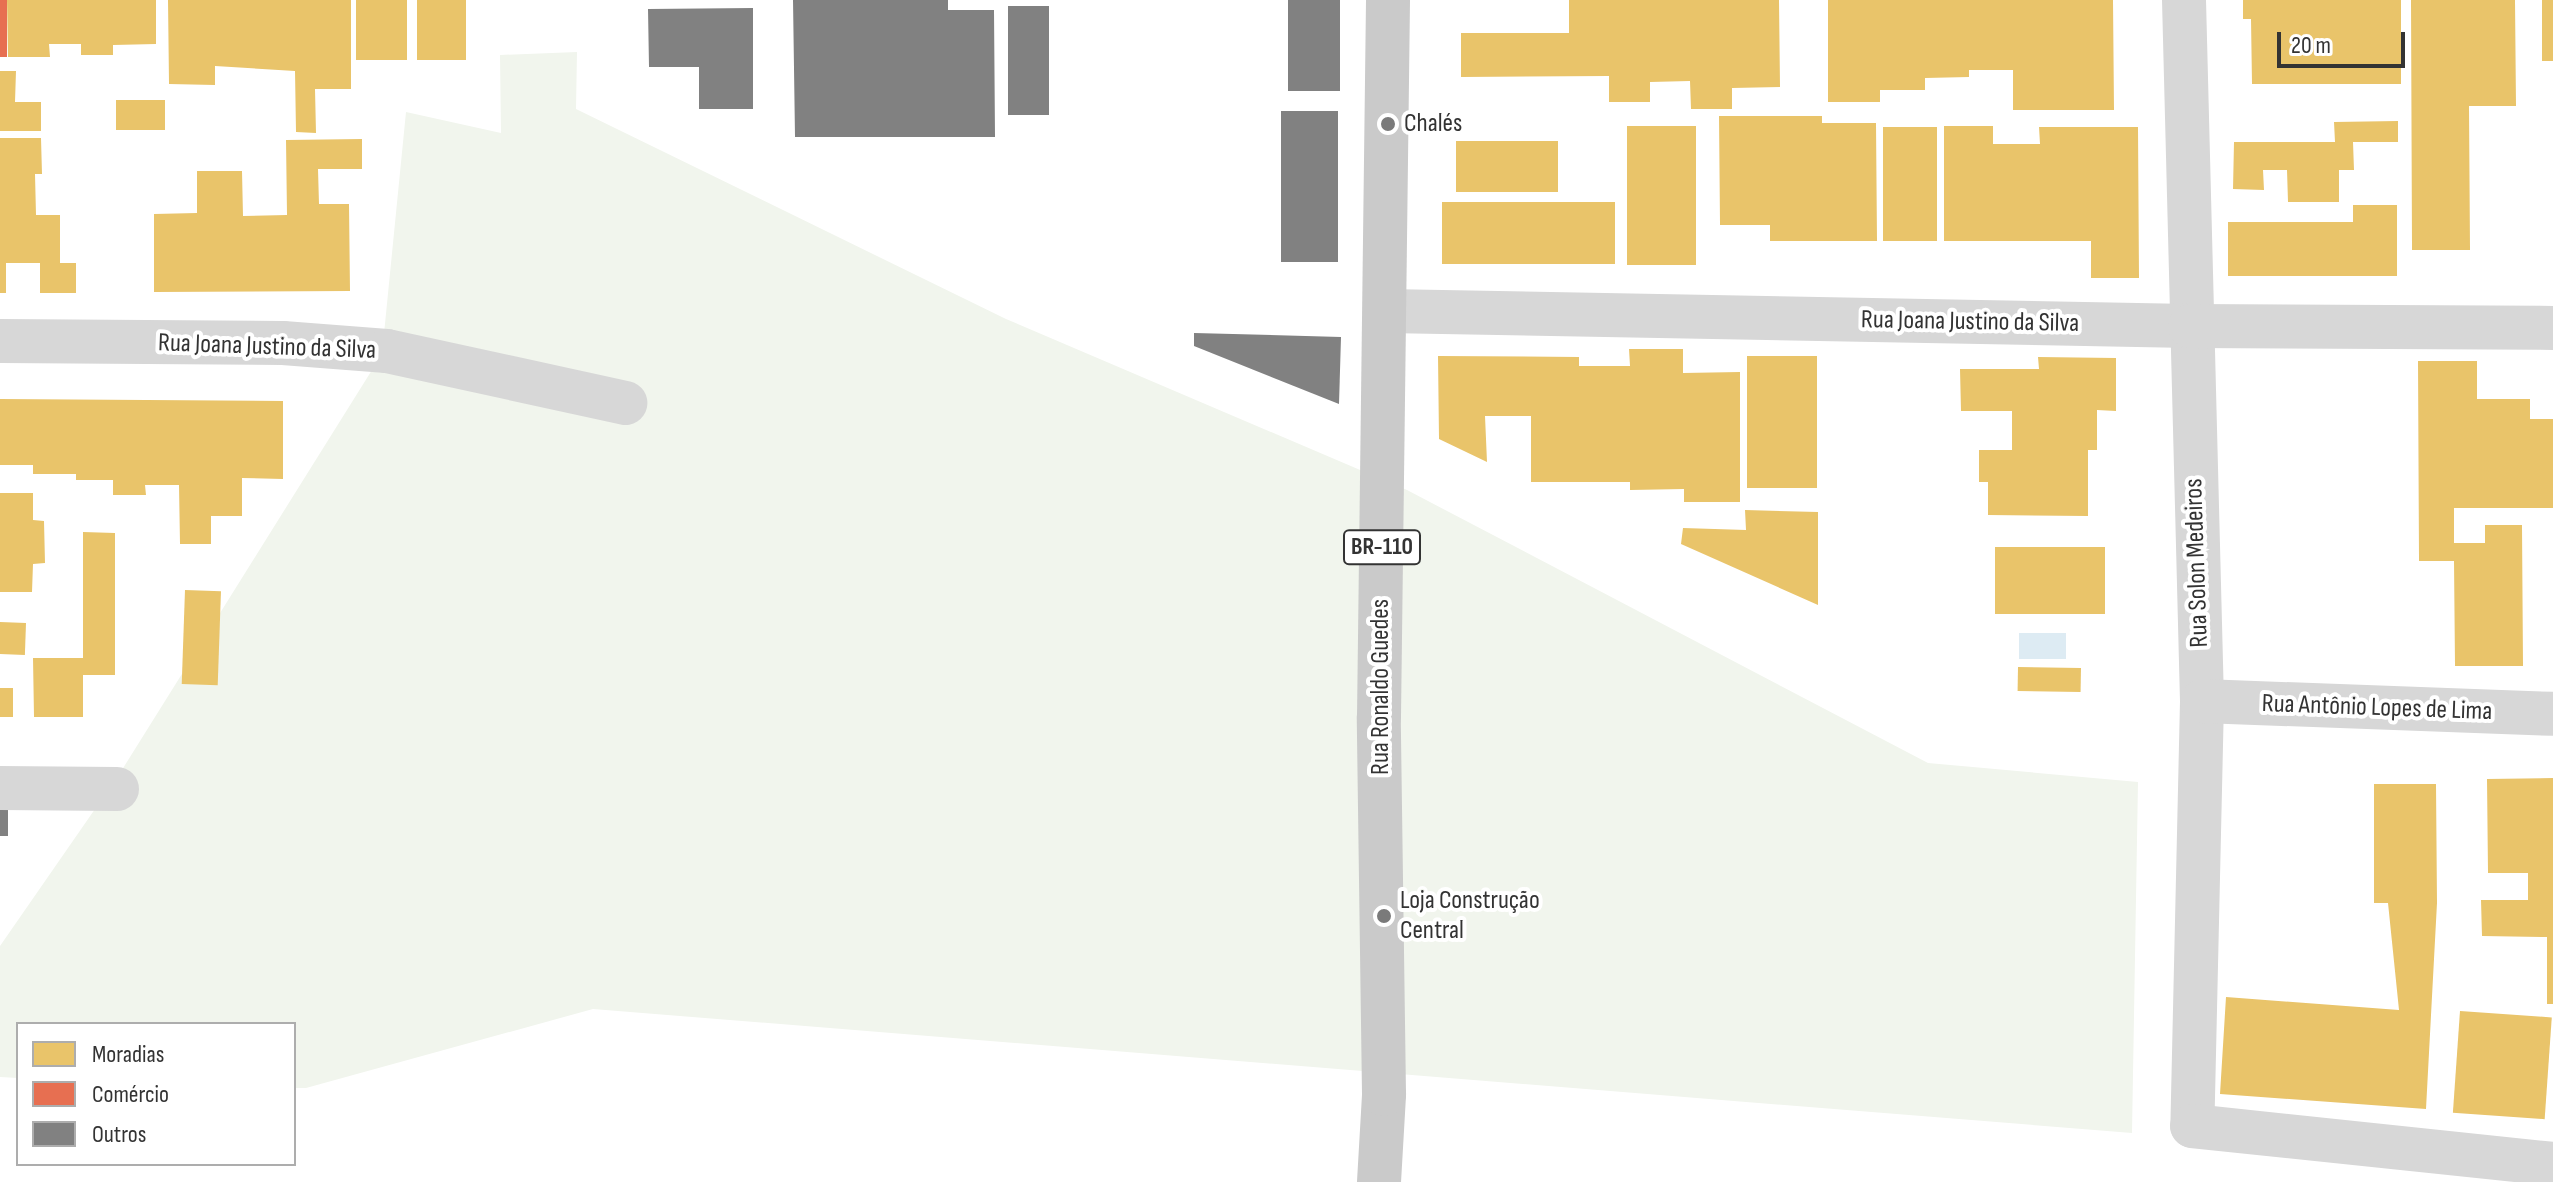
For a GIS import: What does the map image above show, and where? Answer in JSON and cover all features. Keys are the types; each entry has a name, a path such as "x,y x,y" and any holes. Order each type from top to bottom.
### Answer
{"main road":[{"name":"Rua Ronaldo Guedes","path":"1379,1182 1384,1094 1379,717 1388,0"}],"street":[{"name":"Rua Solon Medeiros","path":"2184,0 2202,701 2192,1126 2553,1164"},
{"name":"Rua Joana Justino da Silva","path":"1386,311 2190,326 2553,328"},
{"name":"Rua Joana Justino da Silva","path":"0,341 283,343 387,351 625,403"},
{"name":"Rua Antônio Lopes de Lima","path":"2202,701 2553,714"},
{"path":"0,788 117,789"}],"shaded area":[{"path":"577,52 576,109 1006,319 1407,490 1928,763 2138,782 2132,1133 593,1009 306,1088 296,1088 296,1022 16,1022 16,1078 0,1077 0,946 120,773 382,354 406,112 501,133 500,55"},
{"path":"2019,633 2066,633 2066,659 2019,659"}],"building: Moradias":[{"path":"7,0 156,0 156,44 113,45 113,55 81,55 81,44 49,44 50,57 8,57"},
{"path":"168,0 351,0 351,89 315,89 316,133 296,132 295,71 215,66 215,85 169,84"},
{"path":"356,0 407,0 407,60 356,60"},
{"path":"417,0 466,0 466,60 417,60"},
{"path":"1569,0 1779,0 1780,87 1732,88 1732,109 1691,109 1690,81 1650,82 1650,102 1609,102 1609,76 1461,77 1461,33 1569,33"},
{"path":"1828,0 2113,0 2114,110 2013,110 2013,70 1969,70 1969,77 1925,78 1925,90 1880,90 1880,102 1828,102"},
{"path":"2243,0 2401,0 2401,84 2252,84 2251,19 2243,19"},
{"path":"2411,0 2515,0 2516,106 2469,106 2470,250 2412,250"},
{"path":"2542,0 2553,0 2553,61 2542,61"},
{"path":"0,71 16,71 15,102 41,102 41,131 0,131"},
{"path":"116,100 165,100 165,130 116,130"},
{"path":"1719,116 1822,116 1822,123 1876,123 1877,241 1770,241 1770,225 1720,225"},
{"path":"2398,121 2398,142 2353,142 2354,170 2339,170 2339,202 2288,202 2287,170 2263,170 2264,190 2233,189 2234,142 2335,142 2334,122"},
{"path":"1627,126 1696,126 1696,265 1627,265"},
{"path":"1944,126 1993,126 1993,144 2040,144 2039,127 2138,127 2139,278 2091,278 2091,241 1944,241"},
{"path":"1883,127 1937,127 1937,241 1883,241"},
{"path":"0,138 41,138 42,174 35,174 36,215 60,215 60,263 76,263 76,293 40,293 40,263 6,263 6,293 0,293"},
{"path":"362,139 362,169 318,169 319,204 349,204 350,291 154,292 154,214 197,213 197,171 242,171 243,216 287,215 286,140"},
{"path":"1456,141 1558,141 1558,192 1456,192"},
{"path":"1442,202 1615,202 1615,264 1442,264"},
{"path":"2353,205 2397,205 2397,276 2228,276 2228,222 2353,222"},
{"path":"1629,349 1683,349 1683,373 1740,372 1740,502 1684,502 1684,489 1630,490 1630,482 1531,482 1531,416 1485,416 1487,462 1439,439 1438,356 1579,357 1579,366 1630,366"},
{"path":"1747,356 1817,356 1817,488 1747,488"},
{"path":"2038,357 2116,358 2116,411 2097,410 2097,450 2088,450 2088,516 1988,515 1988,482 1979,482 1979,450 2012,450 2012,411 1961,411 1960,369 2039,369"},
{"path":"2418,361 2477,361 2477,399 2530,399 2530,419 2553,419 2553,508 2454,508 2454,543 2485,543 2485,525 2522,525 2523,666 2455,666 2454,561 2419,561"},
{"path":"0,399 283,401 283,479 242,478 242,516 211,516 211,544 180,544 179,485 145,485 146,495 113,495 113,480 76,480 76,474 33,474 33,465 0,465"},
{"path":"0,493 33,493 33,520 44,521 45,563 33,564 32,592 0,592"},
{"path":"1745,510 1818,512 1818,605 1681,544 1683,528 1746,530"},
{"path":"83,532 115,533 115,675 83,675 83,717 34,717 33,658 83,658"},
{"path":"1995,547 2105,547 2105,614 1995,614"},
{"path":"185,590 221,591 218,685 182,684"},
{"path":"0,622 26,623 25,655 0,654"},
{"path":"2018,667 2081,668 2081,692 2018,691"},
{"path":"0,688 13,688 13,717 0,717"},
{"path":"2553,778 2553,1004 2547,1004 2547,937 2482,936 2481,900 2528,900 2528,873 2488,873 2487,779"},
{"path":"2374,784 2436,784 2437,903 2426,1109 2220,1094 2226,997 2399,1010 2388,903 2374,903"},
{"path":"2460,1011 2552,1017 2545,1119 2453,1113"}],"building: Comércio":[{"path":"0,0 7,0 7,57 0,57"}],"building: Outros":[{"path":"793,0 948,0 948,10 994,10 995,137 795,137"},
{"path":"1288,0 1340,0 1340,91 1288,91"},
{"path":"1008,6 1049,6 1049,115 1008,115"},
{"path":"753,8 753,109 699,109 699,67 649,67 648,9"},
{"path":"1281,111 1338,111 1338,262 1281,262"},
{"path":"1194,333 1341,337 1339,404 1194,346"},
{"path":"0,803 8,803 8,836 0,836"}],"place":[{"name":"Chalés","path":"1388,124"},
{"name":"Loja Construção Central","path":"1384,916"}]}
